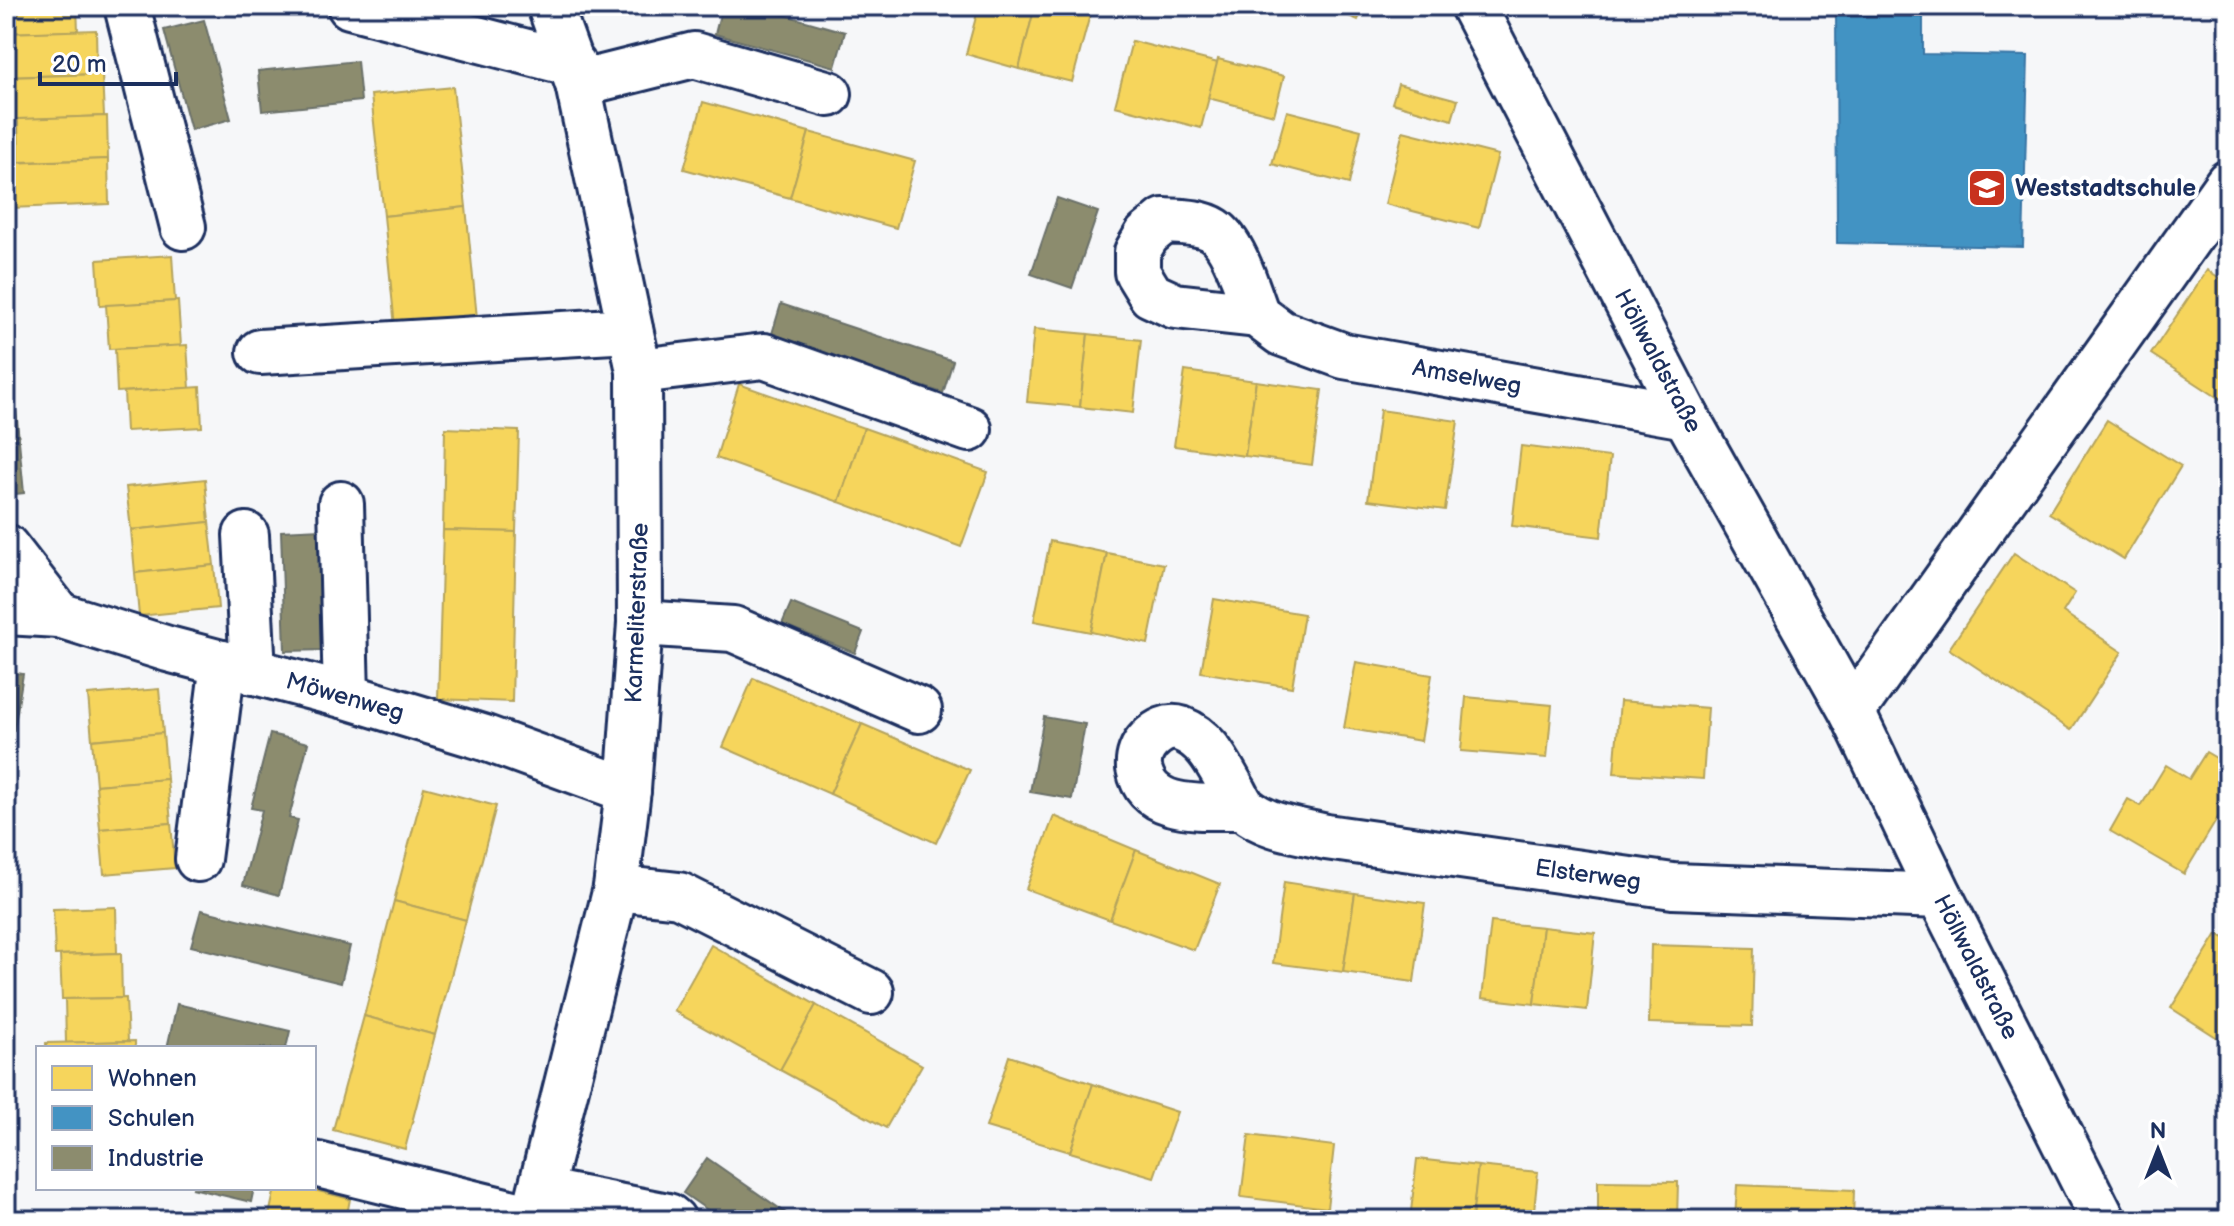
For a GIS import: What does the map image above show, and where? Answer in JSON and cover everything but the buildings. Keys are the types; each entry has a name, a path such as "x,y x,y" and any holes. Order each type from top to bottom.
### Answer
{"street":[{"path":"127,6 183,227"},
{"path":"350,6 575,74 694,55 829,94"},
{"name":"Karmeliterstraße","path":"536,1210 616,888 628,790 640,623 634,350 575,74 550,6"},
{"name":"Höllwaldstraße","path":"1473,6 1686,416 1852,712 1940,896 2103,1220"},
{"path":"1852,712 2228,183"},
{"name":"Amselweg","path":"1257,315 1281,333 1344,356 1686,416"},
{"path":"260,352 634,350 764,356 969,429"},
{"path":"341,504 346,696"},
{"path":"198,859 238,668 246,535"},
{"path":"6,547 59,615"},
{"name":"Möwenweg","path":"6,612 59,615 346,696 485,738 628,790"},
{"path":"640,623 733,629 919,710"},
{"name":"Elsterweg","path":"1243,807 1269,824 1326,837 1673,886 1940,896"},
{"path":"616,888 679,895 871,992"},
{"path":"316,1164 536,1210 668,1216 673,1220"}],"place":[{"name":"Weststadtschule","path":"1987,188"}]}
